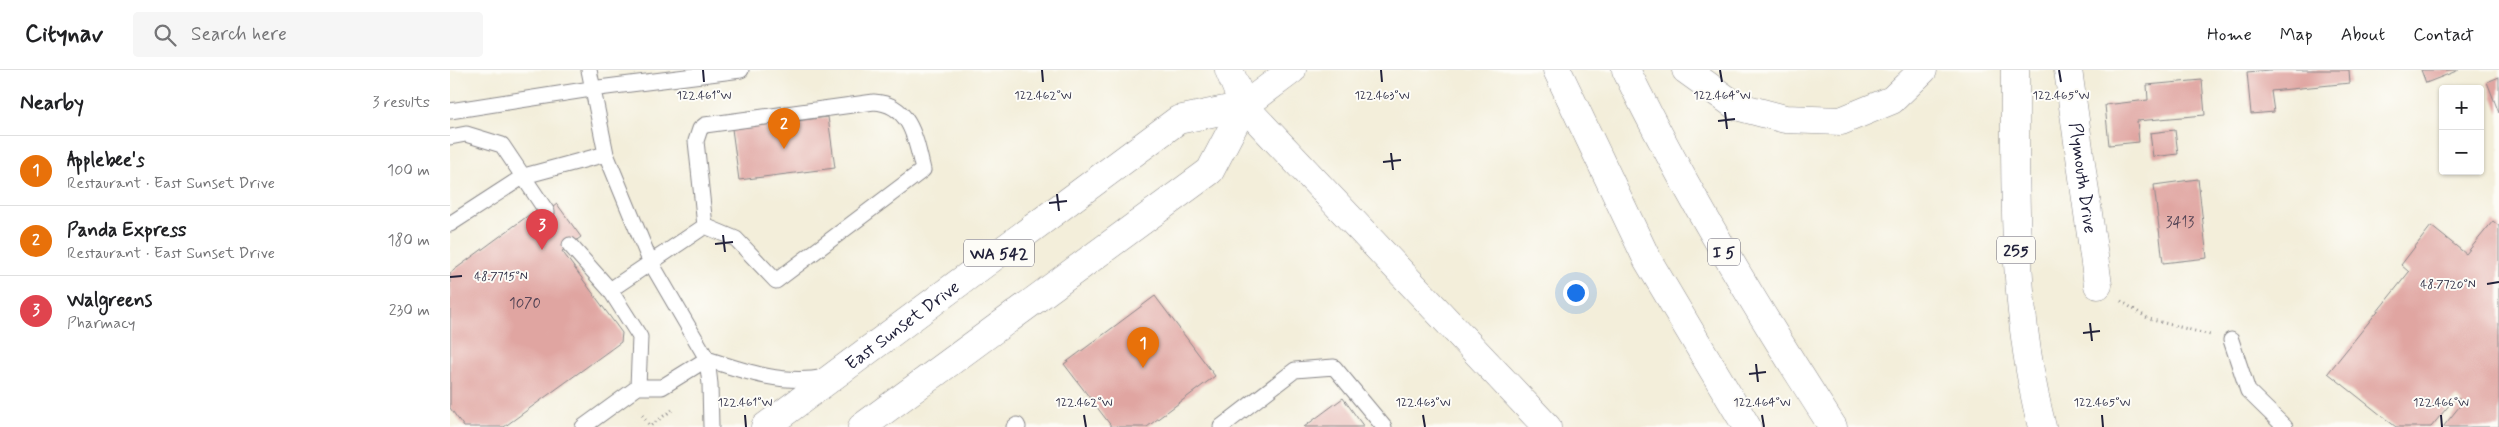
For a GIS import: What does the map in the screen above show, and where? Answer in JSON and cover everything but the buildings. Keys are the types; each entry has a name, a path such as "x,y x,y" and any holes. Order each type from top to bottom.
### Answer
{"main road":[{"path":"1229,70 1244,106 1547,427"},
{"name":"East Sunset Drive","path":"765,427 1178,120 1244,106 1292,70"},
{"path":"1557,70 1647,259 1747,427"},
{"name":"I 5","path":"1626,70 1656,130 1757,309 1833,427"},
{"path":"1686,70 1736,106 1785,119 1841,121 1892,100 1923,70"},
{"name":"255","path":"2015,70 2016,258 2023,331 2042,427"},
{"name":"Plymouth Drive","path":"2068,70 2098,285"},
{"name":"East Sunset Drive","path":"862,427 1210,171 1244,106"}],"lane":[{"path":"588,70 606,154 650,261 707,359 710,384 711,427"},
{"path":"450,111 591,89 741,70"},
{"path":"885,102 906,118 914,133 924,170 776,281 736,239 705,226 696,141 700,129 712,123 885,102"},
{"path":"450,137 466,134 502,145 547,212"},
{"path":"450,224 524,176 606,154"},
{"path":"610,290 650,261 705,226"},
{"path":"570,245 610,290 640,337 638,387"},
{"path":"2231,340 2248,391 2285,427"},
{"path":"707,359 758,375 778,378 798,380 836,374"},
{"path":"583,427 638,387 662,388 707,359"},
{"path":"1221,427 1295,370 1334,366 1384,427"},
{"path":"1014,427 1017,425 1018,427"}],"path":[{"path":"2098,285 2149,319 2231,340"},
{"path":"642,415 650,426 676,407"}],"place":[{"name":"Panda Express","path":"784,149"},
{"name":"Walgreens","path":"542,250"},
{"name":"Applebee's","path":"1143,368"}]}
